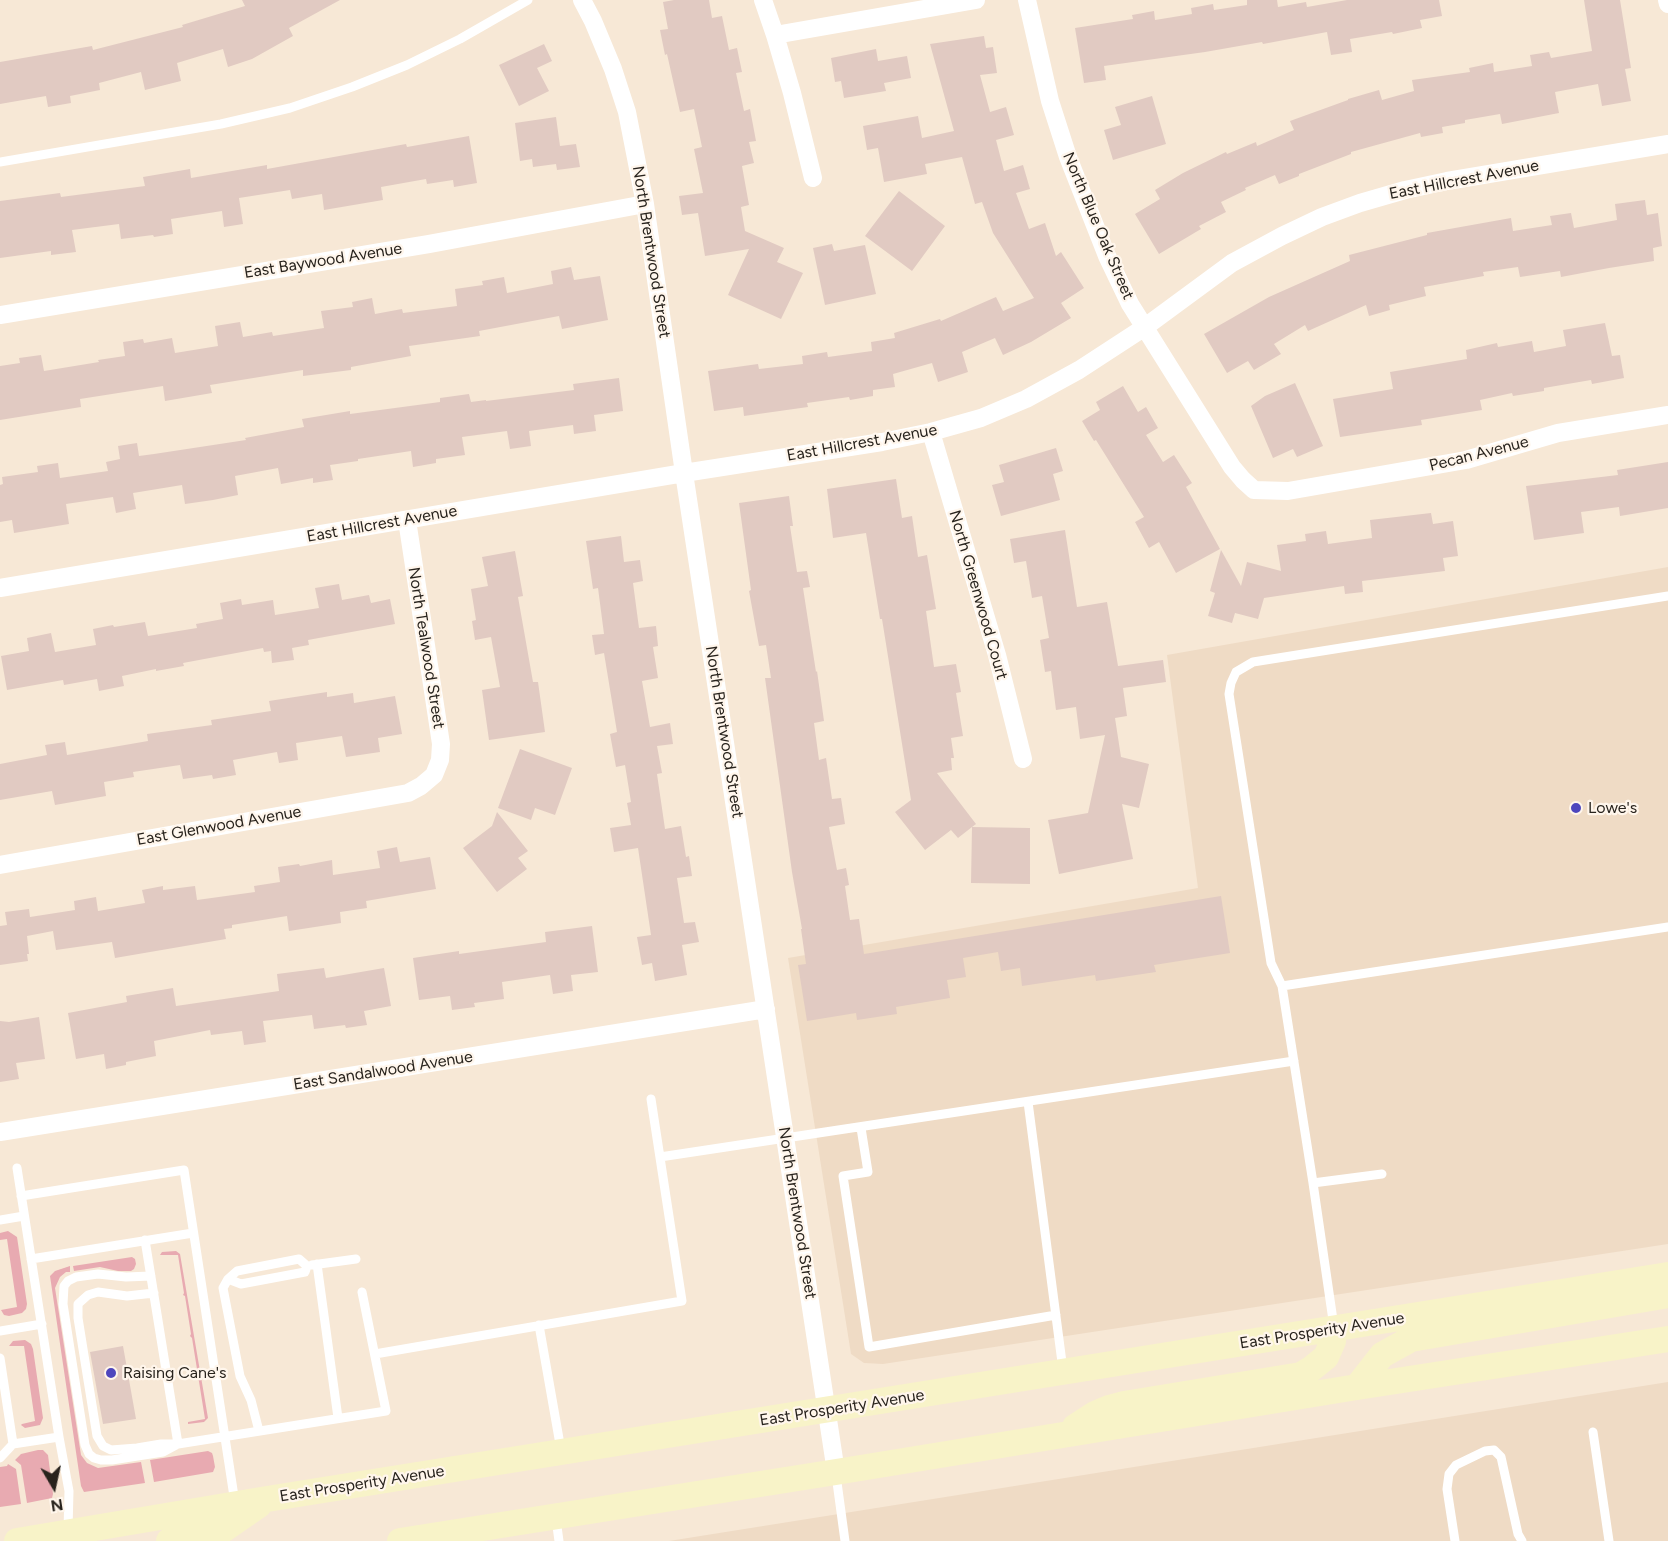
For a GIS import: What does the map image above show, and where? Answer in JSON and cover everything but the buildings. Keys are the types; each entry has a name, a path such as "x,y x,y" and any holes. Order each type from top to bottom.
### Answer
{"main road":[{"name":"East Prosperity Avenue","path":"17,1541 67,1537 267,1499 1668,1275"},
{"path":"1357,1387 1382,1355 1411,1339 1668,1295"},
{"path":"1065,1434 1095,1414 1124,1404 1301,1375 1326,1357 1333,1341 1334,1330"},
{"path":"400,1541 557,1529 836,1472 1668,1339"},
{"path":"169,1541 220,1532 267,1499"}],"street":[{"name":"North Brentwood Street","path":"582,0 614,69 627,112 645,204 836,1472"},
{"path":"763,0 775,35 813,178"},
{"path":"775,35 976,0"},
{"name":"North Blue Oak Street","path":"1027,0 1050,101 1068,157 1107,256 1130,304 1232,467 1254,490"},
{"name":"East Hillcrest Avenue","path":"0,588 931,432 981,418 1026,399 1078,370 1145,327 1232,264 1322,217 1405,190 1447,181 1668,144"},
{"name":"East Baywood Avenue","path":"0,315 429,244 645,204"},
{"name":"Pecan Avenue","path":"1254,490 1288,491 1466,460 1558,434 1668,415"},
{"name":"North Greenwood Court","path":"931,432 997,655 1023,759"},
{"name":"North Tealwood Street","path":"406,520 441,744 440,760 434,775"},
{"name":"East Glenwood Avenue","path":"0,865 408,792 421,786 434,775"},
{"name":"East Sandalwood Avenue","path":"0,1132 766,1009"}],"lane":[{"path":"0,162 221,124 290,108 407,65 460,39 528,0"},
{"path":"1334,1330 1282,986 1271,963 1229,694 1236,672 1253,662 1668,596"},
{"path":"1282,986 1668,927"},
{"path":"660,1157 1294,1061"},
{"path":"375,1354 682,1301 651,1099"},
{"path":"1028,1102 1063,1372"},
{"path":"861,1128 868,1172 843,1176 869,1347 1056,1315"},
{"path":"17,1168 58,1437 69,1491 67,1537"},
{"path":"21,1196 183,1170 235,1505"},
{"path":"1313,1183 1382,1174"},
{"path":"0,1220 24,1216"},
{"path":"31,1259 193,1233"},
{"path":"145,1240 178,1444"},
{"path":"307,1266 356,1258"},
{"path":"259,1431 251,1400 240,1376 223,1288 228,1279 237,1271 299,1259 307,1266"},
{"path":"317,1264 338,1418"},
{"path":"228,1279 241,1284 304,1272 307,1266"},
{"path":"151,1276 126,1278 98,1274 87,1275 75,1277 64,1286 63,1304 82,1424 89,1454 101,1460 163,1452 178,1444"},
{"path":"154,1293 127,1296 98,1292 88,1295 78,1304 78,1318 97,1436 103,1446 111,1450 178,1444 386,1411 362,1292"},
{"path":"0,1331 42,1324"},
{"path":"539,1325 561,1453"},
{"path":"0,1358 13,1444"},
{"path":"1593,1432 1609,1541"},
{"path":"0,1458 13,1444 58,1437"},
{"path":"1455,1541 1447,1489 1449,1474 1456,1465 1485,1451 1494,1450 1501,1457 1518,1534 1522,1541"},
{"path":"836,1472 845,1541"}],"shaded area":[{"path":"1668,567 1668,1244 883,1364 864,1363 851,1354 788,958 1198,888 1167,655"},
{"path":"8,1231 17,1237 27,1304 22,1313 9,1316 4,1315 1,1310 17,1307 7,1239 0,1240 0,1233"},
{"path":"176,1251 180,1254 208,1418 204,1422 188,1424 188,1422 205,1419 178,1255 160,1255 162,1252"},
{"path":"132,1257 136,1264 131,1271 100,1267 74,1271 73,1266"},
{"path":"70,1266 70,1272 60,1277 55,1288 81,1455 87,1463 98,1468 141,1462 145,1483 84,1492 81,1486 50,1276 55,1271"},
{"path":"25,1340 31,1344 33,1349 43,1418 40,1425 25,1428 22,1424 35,1421 24,1346 9,1346 13,1341"},
{"path":"1668,1382 1668,1541 669,1541"},
{"path":"43,1450 48,1455 53,1494 52,1498 27,1503 21,1465 15,1460 21,1454"},
{"path":"208,1451 213,1456 215,1467 213,1472 154,1482 150,1460"},
{"path":"8,1464 16,1469 21,1504 0,1507 0,1467"}],"place":[{"name":"Lowe's","path":"1576,808"},
{"name":"Raising Cane's","path":"111,1373"}]}
